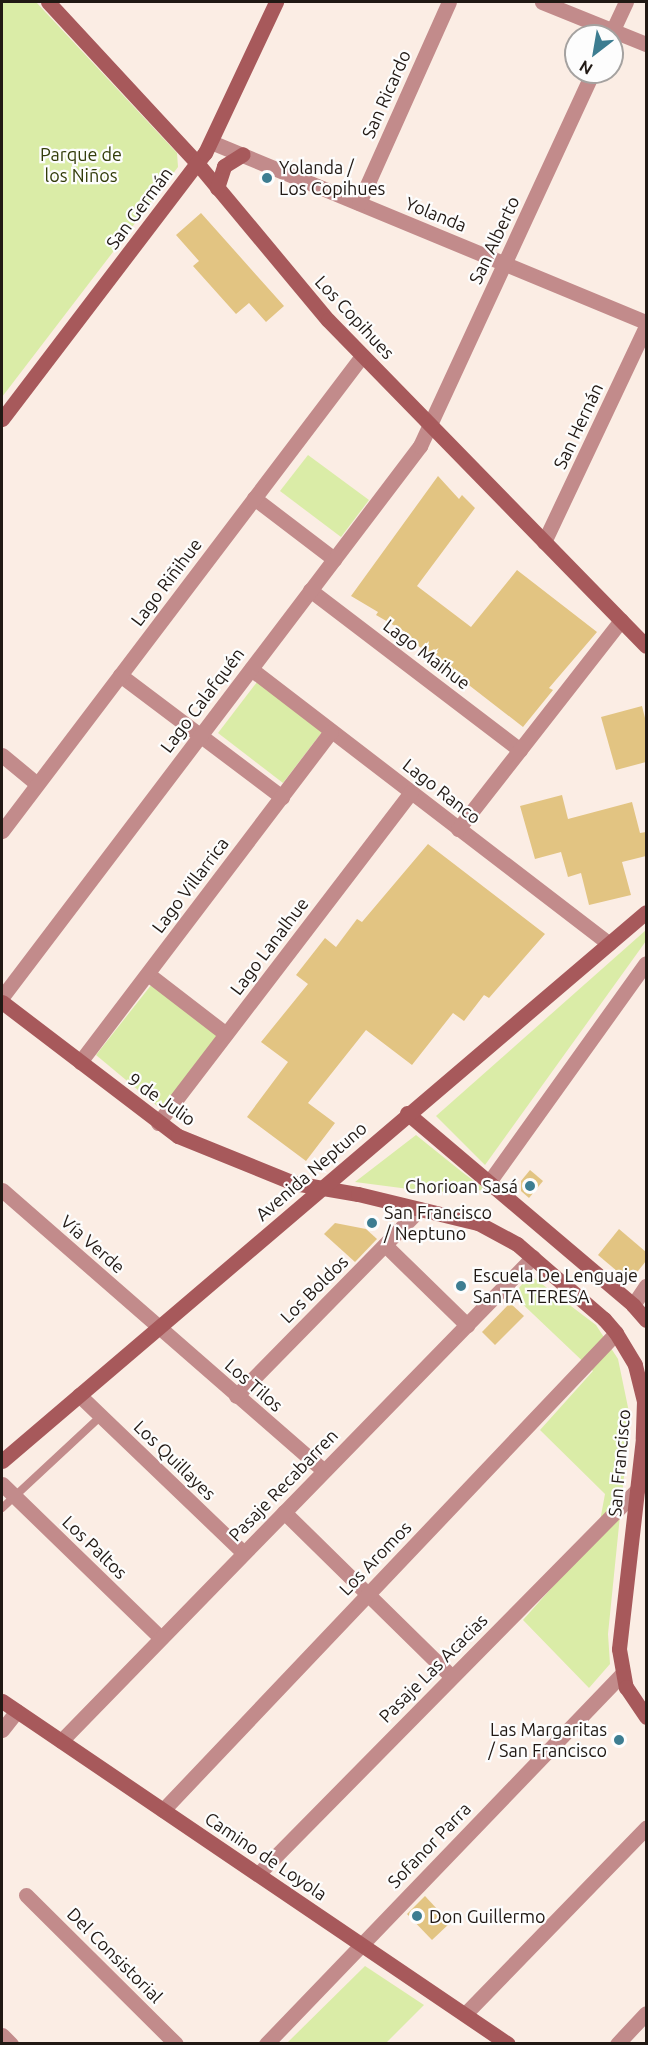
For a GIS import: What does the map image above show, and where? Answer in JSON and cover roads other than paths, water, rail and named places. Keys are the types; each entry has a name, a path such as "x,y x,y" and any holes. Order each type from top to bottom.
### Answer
{"street":[{"name":"Los Copihues","path":"48,2 197,163 328,320 646,646"},
{"name":"San Germán","path":"2,419 211,142 276,2"},
{"name":"San Ricardo","path":"359,203 449,2"},
{"path":"542,2 591,24"},
{"path":"615,24 626,2"},
{"path":"624,37 646,44"},
{"name":"San Alberto","path":"430,424 587,84"},
{"name":"Yolanda","path":"211,142 646,324"},
{"path":"217,188 224,166 243,154"},
{"name":"San Hernán","path":"544,542 646,324"},
{"name":"Lago Riñihue","path":"2,831 362,356"},
{"name":"Lago Calafquén","path":"2,997 420,446 430,424"},
{"path":"254,498 334,559"},
{"name":"Lago Maihue","path":"310,590 520,750"},
{"path":"458,829 621,620"},
{"name":"Lago Ranco","path":"251,669 609,944"},
{"path":"120,675 282,797"},
{"name":"Lago Villarrica","path":"80,1062 331,731"},
{"path":"2,755 37,784"},
{"name":"Lago Lanalhue","path":"158,1123 411,792"},
{"name":"Avenida Neptuno","path":"4,1454 79,1395 407,1113 646,912"},
{"path":"489,1182 646,963"},
{"path":"148,974 226,1034"},
{"name":"9 de Julio","path":"2,1002 158,1123 198,1146 278,1178 322,1188"},
{"path":"407,1113 633,1305 646,1320"},
{"name":"San Francisco","path":"322,1188 478,1223 506,1236 616,1333 635,1365 644,1401 645,1420 619,1649 621,1675 631,1698 646,1717"},
{"name":"Vía Verde","path":"2,1191 158,1327"},
{"name":"Los Boldos","path":"237,1396 420,1209"},
{"path":"385,1245 467,1325"},
{"name":"Pasaje Recabarren","path":"61,1741 532,1257"},
{"path":"633,1305 646,1286"},
{"name":"Los Tilos","path":"158,1327 324,1471"},
{"name":"Los Aromos","path":"163,1810 616,1333"},
{"name":"Los Quillayes","path":"79,1395 244,1553"},
{"name":"Los Paltos","path":"2,1484 161,1638"},
{"name":"Pasaje Las Acacias","path":"258,1874 637,1490"},
{"path":"284,1512 452,1677"},
{"name":"Sofanor Parra","path":"266,2043 621,1675"},
{"name":"Camino de Loyola","path":"2,1701 508,2043"},
{"path":"2,1730 17,1711"},
{"path":"465,2014 646,1828"},
{"name":"Del Consistorial","path":"26,1895 176,2043"},
{"path":"617,2043 646,2013"},
{"path":"2,2035 11,2043"}],"lane":[{"path":"2,1508 101,1416"}],"place":[{"name":"Yolanda / Los Copihues","path":"267,178"},
{"name":"Chorioan Sasá","path":"530,1186"},
{"name":"San Francisco / Neptuno","path":"372,1223"},
{"name":"Escuela De Lenguaje SanTA TERESA","path":"461,1286"},
{"name":"Las Margaritas / San Francisco","path":"619,1740"},
{"name":"Don Guillermo","path":"417,1916"}],"park label":[{"name":"Parque de los Niños","path":"81,165"}]}
